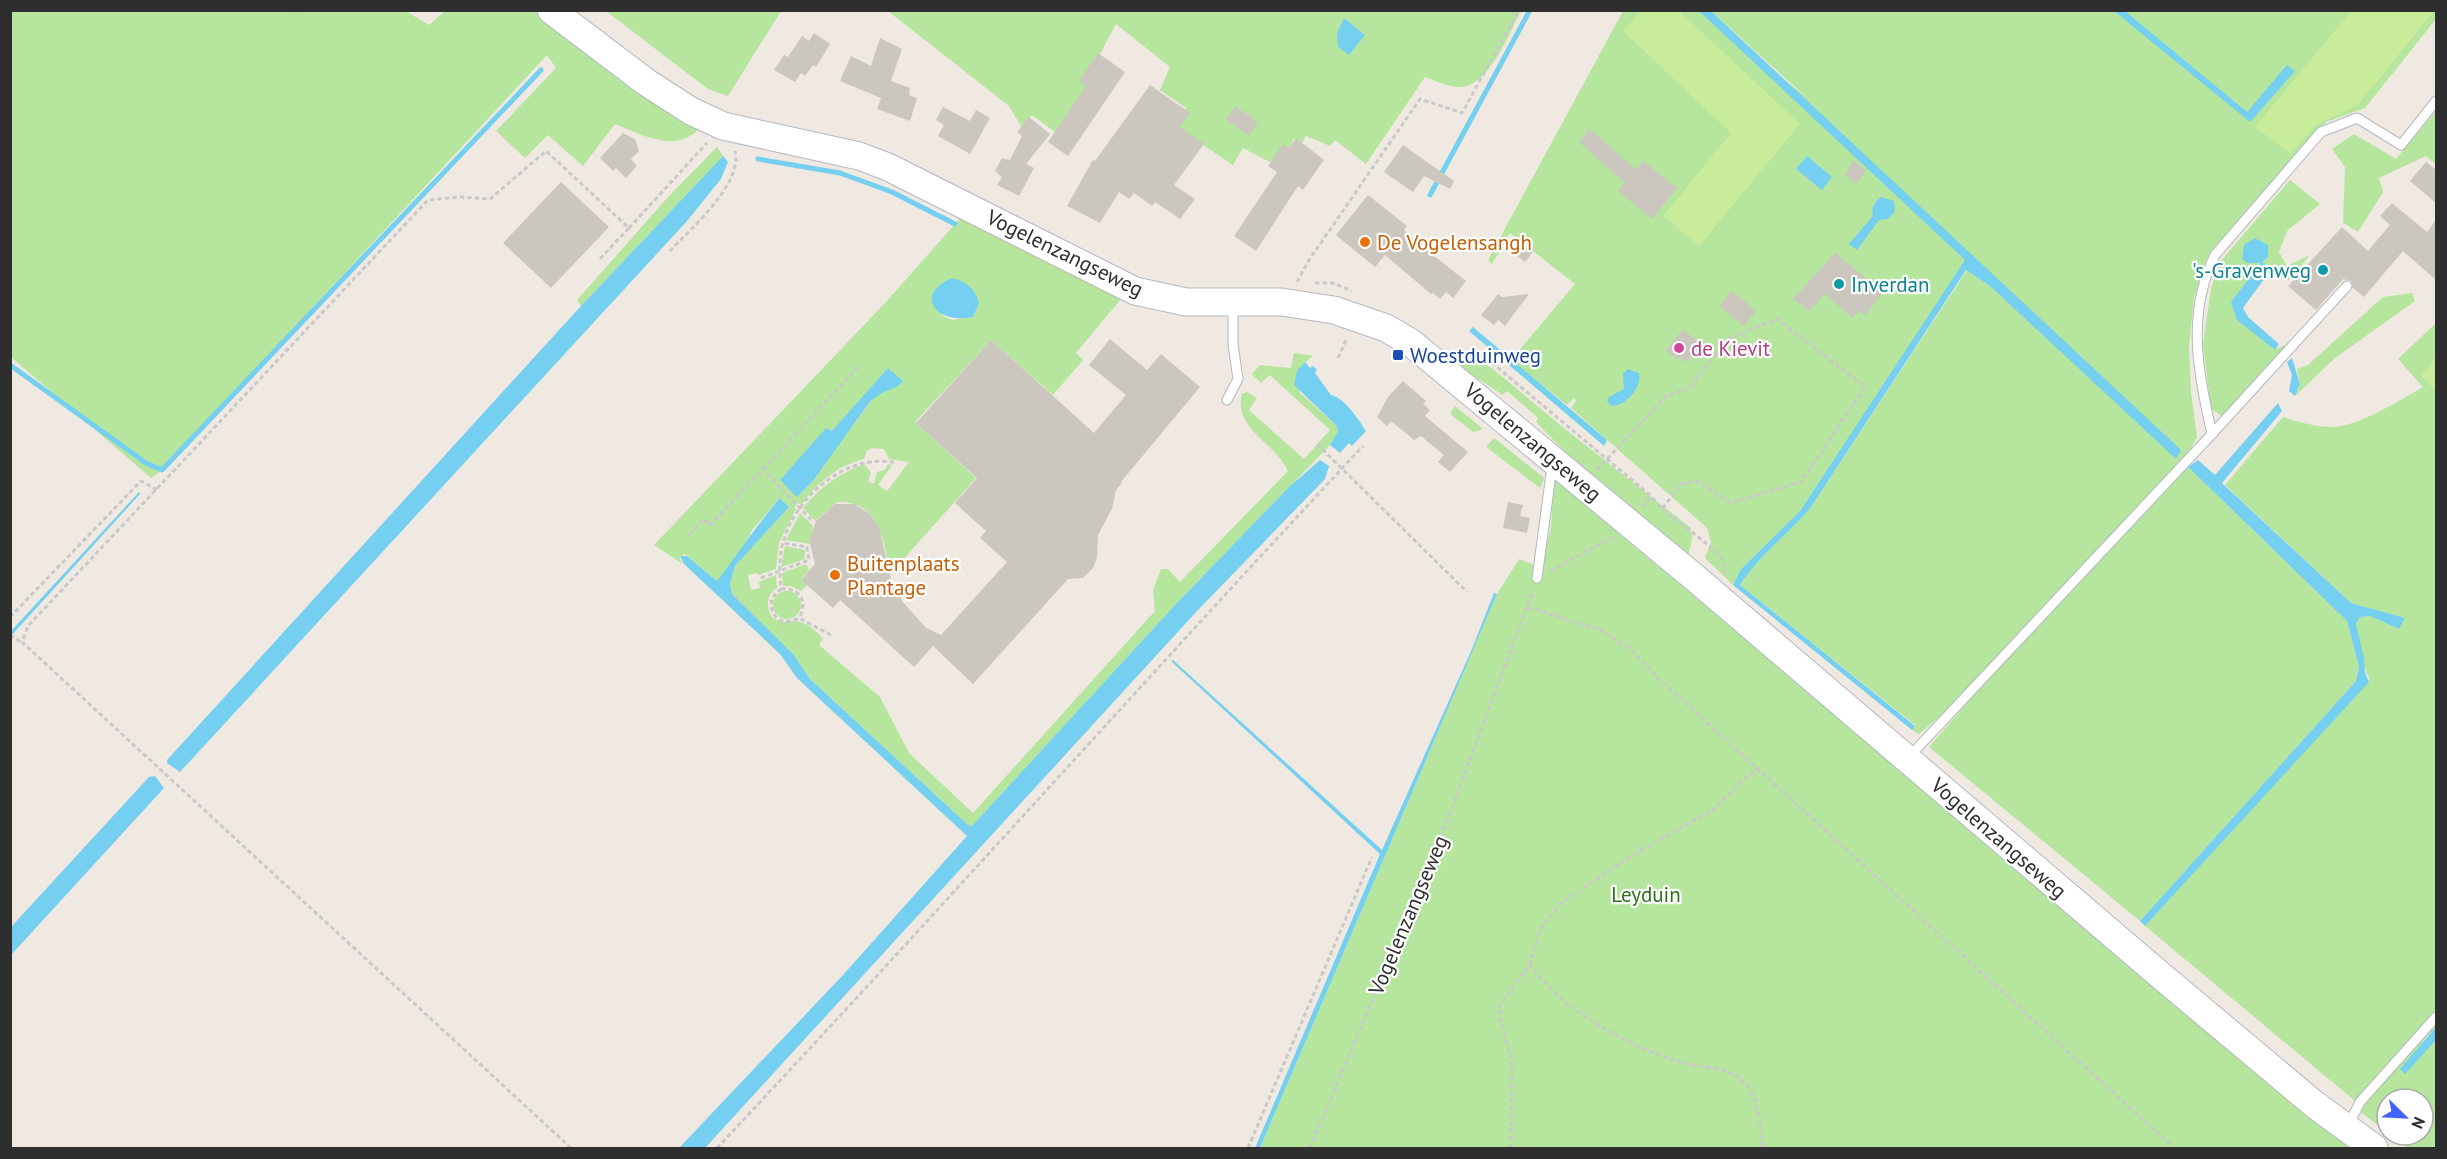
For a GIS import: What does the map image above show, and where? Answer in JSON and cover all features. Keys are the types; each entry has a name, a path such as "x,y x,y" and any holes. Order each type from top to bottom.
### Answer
{"main road":[{"name":"Vogelenzangseweg","path":"551,10 646,82 691,111 726,127 859,156 888,166 1135,291 1186,302 1281,302 1334,310 1386,328 1410,342 1629,523 1903,763 2314,1104 2374,1149"}],"lane":[{"path":"2212,434 2198,375 2197,333 2203,279 2215,255 2321,132 2357,118 2401,146 2436,101"},
{"path":"1903,763 2212,434 2347,286"},
{"path":"1227,400 1238,379 1233,344 1233,302"},
{"path":"1537,578 1551,474 1557,464"},
{"path":"2347,1128 2360,1102 2436,1017"}],"path":[{"path":"1297,282 1309,260 1420,99 1462,113 1519,10"},
{"path":"598,261 726,127 738,161 730,183 670,251"},
{"path":"22,642 28,626 428,200 460,196 490,199 546,151 629,228"},
{"path":"1584,485 1665,397 1689,388 1728,339 1777,319 1865,387 1801,482 1731,503 1698,481 1681,484 1662,509"},
{"path":"1338,358 1349,330"},
{"name":"Vogelenzangseweg","path":"1452,348 1485,357 1651,496"},
{"path":"690,535 703,519 710,525 858,367"},
{"path":"1317,444 1467,592"},
{"path":"717,1149 905,948 1363,446"},
{"path":"781,590 780,571 783,543 799,508 816,490 839,472 871,460 897,463"},
{"path":"763,469 813,522"},
{"path":"10,617 141,481 157,490"},
{"path":"1537,578 1623,532 1629,523"},
{"path":"761,578 809,560 807,547 783,543"},
{"name":"Vogelenzangseweg","path":"1310,1149 1441,837 1537,578"},
{"path":"781,590 794,590 800,594 804,606 799,618 790,622 774,616 772,598 781,590"},
{"path":"1528,607 1600,630 1630,650 2174,1149"},
{"path":"799,618 831,635"},
{"path":"10,635 22,642 571,1149"},
{"path":"1510,1149 1512,1063 1507,1039 1498,1016 1498,1008 1530,963 1541,929 1548,917 1560,904 1611,869 1712,810 1758,767"},
{"path":"1248,1149 1372,857"},
{"path":"1530,963 1537,975 1591,1022 1616,1036 1681,1063 1716,1069 1744,1082 1757,1106 1763,1149"}],"green space":[{"path":"291,10 296,13 299,10 404,10 429,25 445,11 534,11 702,125 693,134 672,141 649,137 615,124 583,166 548,135 525,158 496,131 556,68 547,55 162,470 151,478 11,357 10,11"},
{"path":"2352,10 2434,11 2358,105 2314,126 2291,154 2255,127"},
{"path":"606,11 781,11 728,96 708,89"},
{"path":"888,11 1521,11 1497,57 1480,78 1460,87 1425,77 1366,164 1335,140 1330,146 1306,136 1302,143 1294,139 1279,167 1243,148 1233,165 1175,126 1186,108 1160,90 1170,67 1116,24 1084,84 1101,94 1059,135 1032,115 1022,128 1009,106"},
{"path":"1623,11 1700,11 1807,98 1711,11 2436,11 2436,19 2365,108 2326,122 2206,260 2194,298 2189,347 2191,392 2197,437 2189,452 1946,711 1919,734 1912,730 1915,725 1740,585 1756,564 1811,507 1967,270 1990,286 1966,260 1800,511 1741,569 1733,585 1705,558 1711,542 1707,528 1571,408 1576,401 1574,398 1567,405 1511,360 1575,284 1510,233 1492,264 1488,260"},
{"path":"1641,11 1679,11 1800,124 1699,246 1663,216 1731,133 1623,31"},
{"path":"2436,111 2436,164 2426,156 2379,178 2383,192 2358,232 2343,223 2345,167 2332,149 2354,134 2396,159"},
{"path":"717,147 723,156 581,306 577,300 669,196"},
{"path":"2290,180 2320,204 2287,231 2279,252 2287,266 2310,255 2288,281 2262,263 2231,302 2274,350 2287,344 2222,416 2211,409 2203,344 2211,288 2220,262"},
{"path":"963,215 1121,299 1076,353 1083,360 1053,395 991,340 915,422 976,478 890,574 882,537 871,515 863,508 851,503 837,502 815,521 803,508 831,482 864,464 871,472 868,482 874,483 877,472 885,470 888,464 892,465 878,485 887,491 909,462 889,459 884,449 872,448 867,451 864,459 828,476 801,505 798,503 794,508 796,509 779,543 776,569 758,575 757,573 748,575 751,590 760,588 759,582 776,575 777,588 768,601 772,617 783,622 803,623 810,626 823,639 819,645 880,697 909,753 973,813 1155,611 1153,590 1161,569 1168,569 1180,582 1288,471 1282,461 1249,426 1241,406 1242,394 1247,392 1257,398 1249,410 1304,459 1330,430 1270,375 1261,383 1252,374 1260,365 1291,368 1294,353 1313,356 1305,362 1299,392 1336,425 1338,431 1330,445 1176,604 972,826 968,825 810,679 793,654 732,594 730,584 735,566 789,507 780,498 752,530 745,546 717,581 685,554 679,558 683,564 654,545 886,302","holes":["979,303 973,317 952,320 941,315","891,369 890,388 877,394 869,403 813,481 797,497 828,429 832,431 841,423"]},
{"path":"2412,293 2415,301 2335,358 2295,396 2300,384 2297,369 2308,365 2383,297"},
{"path":"2436,323 2436,357 2422,376 2436,390 2436,1013 2355,1101 2145,926 2370,679 2363,662 2356,624 2360,617 2370,616 2399,629 2405,618 2351,603 2225,485 2283,417 2320,426 2344,426 2380,412 2423,387 2398,359"},
{"path":"1452,353 1482,361 1691,528 1692,539 1688,557 1574,461 1536,422 1538,418 1507,391 1503,395 1449,360"},
{"path":"2436,357 2436,390 2422,376"},
{"path":"1455,406 1483,429 1473,432 1450,414"},
{"path":"1494,438 1544,478 1540,488 1486,447"},
{"path":"2188,467 2347,621 2359,667 2356,681 2140,921 1929,747 1978,690"},
{"name":"Leyduin","path":"1557,476 1617,524 1612,528 2359,1148 1260,1148 1497,594 1519,559 1534,565 1546,547 1551,526 1552,482"},
{"path":"800,513 813,526 809,544 786,540"},
{"path":"785,546 805,550 805,559 781,567"},
{"path":"806,564 809,570 801,579 807,585 801,591 791,586 783,586 782,573"},
{"path":"787,591 797,595 801,605 797,615 787,619 777,615 773,605 777,595"},
{"path":"2436,1020 2436,1027 2424,1040 2405,1073 2436,1040 2436,1148 2408,1147 2435,1147 2435,1087 2378,1087 2397,1062"},
{"path":"2375,1090 2375,1123 2359,1111"}],"water":[{"path":"1699,11 1711,11 2181,450 2176,459 1990,286 1966,270 1811,507 1756,564 1740,585 1915,726 1912,730 1733,585 1741,569 1800,511 1965,260"},
{"path":"2114,11 2125,11 2247,112 2287,65 2295,71 2250,122"},
{"path":"1344,18 1365,35 1349,55 1338,47 1337,33"},
{"path":"723,156 728,162 721,179 687,221 180,772 167,763 167,760 581,306"},
{"path":"1807,156 1832,177 1822,190 1796,169"},
{"path":"1881,197 1894,201 1895,212 1888,219 1879,220 1857,250 1849,244 1873,216 1874,205"},
{"path":"2255,238 2268,245 2268,257 2262,262 2272,268 2243,308 2248,317 2279,344 2275,350 2237,320 2231,302 2261,263 2247,263 2242,259 2244,245"},
{"path":"952,278 962,281 975,293 979,303 973,317 949,317 934,307 933,293 940,285"},
{"path":"1473,327 1607,440 1604,446 1469,331"},
{"path":"2292,358 2300,384 2295,396 2289,391 2292,375 2287,362"},
{"path":"1305,362 1310,368 1313,366 1317,370 1315,373 1331,395 1346,405 1366,431 1352,446 1349,443 1340,453 1330,445 1338,431 1336,425 1294,385 1297,371"},
{"path":"888,368 903,381 869,403 813,481 797,497 780,480 826,428 832,431"},
{"path":"1628,369 1639,373 1638,384 1627,400 1611,406 1607,401 1609,397 1624,389 1623,374"},
{"path":"2278,403 2282,411 2222,483 2351,603 2405,618 2399,629 2370,616 2360,617 2356,624 2365,673 2369,682 2145,926 2140,921 2356,681 2359,667 2347,621 2188,467 2198,460 2215,475"},
{"path":"1320,460 1329,466 1325,479 1197,611 705,1148 679,1148 843,975 967,836 797,678 780,654 684,564 680,556 687,556 717,581 780,498 789,507 735,566 730,584 732,594 793,654 810,679 968,825 972,826 1176,604 1289,487"},
{"path":"139,492 140,494 11,636 11,631"},
{"path":"1494,593 1497,594 1260,1148 1255,1148 1380,854 1171,661 1173,660 1382,850 1472,649"},
{"path":"155,776 164,788 11,955 11,927 149,777"},
{"path":"2436,1027 2436,1040 2405,1074 2400,1069"}],"building":[{"path":"814,33 830,44 816,67 813,65 805,76 801,73 795,82 774,70 784,55 788,57 802,36 809,41"},
{"path":"880,38 902,49 891,81 910,88 909,95 917,98 910,121 877,109 881,98 840,81 851,56 871,66"},
{"path":"1098,53 1125,72 1068,156 1048,142 1086,86 1079,81"},
{"path":"1150,85 1190,113 1180,127 1204,144 1174,185 1195,199 1180,219 1155,202 1152,206 1134,193 1129,199 1119,192 1100,223 1067,206 1093,160 1095,161"},
{"path":"1235,106 1258,122 1249,136 1226,120"},
{"path":"943,107 970,121 976,110 990,118 970,154 938,136 944,125 936,120"},
{"path":"1029,117 1050,134 1026,164 1034,168 1019,196 997,185 1002,177 995,171 1002,158 1010,160 1022,136 1017,132"},
{"path":"1590,129 1636,170 1643,161 1677,188 1652,219 1618,191 1625,183 1579,142"},
{"path":"623,133 635,139 639,151 631,159 637,166 626,178 616,168 613,171 600,158"},
{"path":"1296,138 1324,160 1303,190 1298,186 1256,251 1234,236 1277,172 1268,166 1283,144 1289,148"},
{"path":"1403,145 1454,181 1450,189 1424,176 1413,192 1384,172"},
{"path":"1854,160 1866,171 1856,184 1845,174"},
{"path":"2426,162 2436,170 2436,203 2410,181"},
{"path":"561,182 609,227 551,288 503,243"},
{"path":"1368,195 1407,226 1404,230 1420,245 1466,281 1453,298 1446,292 1440,299 1433,293 1431,294 1385,255 1375,267 1336,235"},
{"path":"2392,203 2427,232 2436,220 2436,280 2403,251 2364,297 2353,288 2351,281 2343,279 2316,310 2288,286 2342,227 2368,251 2390,225 2380,216"},
{"path":"1521,239 1535,249 1525,262 1511,251"},
{"name":"Inverdan","path":"1835,253 1883,292 1865,316 1859,311 1853,318 1824,294 1810,311 1793,299"},
{"path":"1732,291 1756,311 1744,326 1719,306"},
{"path":"1498,294 1502,297 1529,294 1505,326 1498,320 1494,325 1481,315"},
{"path":"1683,329 1701,345 1686,362 1679,357 1678,360 1666,350"},
{"path":"1110,339 1147,370 1161,354 1200,387 1116,490 1112,509 1098,535 1097,558 1093,568 1083,578 1068,579 973,684 933,646 914,667 840,600 833,608 801,580 815,564 809,540 816,521 835,504 854,504 869,513 879,527 891,579 902,601 926,628 941,635 1007,562 980,538 986,531 955,503 977,478 916,423 991,340 1094,433 1126,395 1089,365"},
{"path":"1403,381 1426,401 1423,404 1430,410 1425,416 1468,452 1450,472 1438,462 1444,455 1421,436 1414,440 1391,421 1387,426 1377,417 1388,397"},
{"path":"1508,502 1523,505 1520,516 1530,518 1527,533 1503,528"}],"waterway":[{"path":"1430,195 1530,10"},
{"path":"10,365 146,463 162,470 541,70"},
{"path":"758,159 840,173 892,192 955,224"}],"place":[{"name":"De Vogelensangh","path":"1365,242"},
{"name":"'s-Gravenweg","path":"2323,270"},
{"name":"Inverdan","path":"1839,284"},
{"name":"de Kievit","path":"1679,348"},
{"name":"Woestduinweg","path":"1398,355"},
{"name":"Buitenplaats Plantage","path":"835,575"}]}
